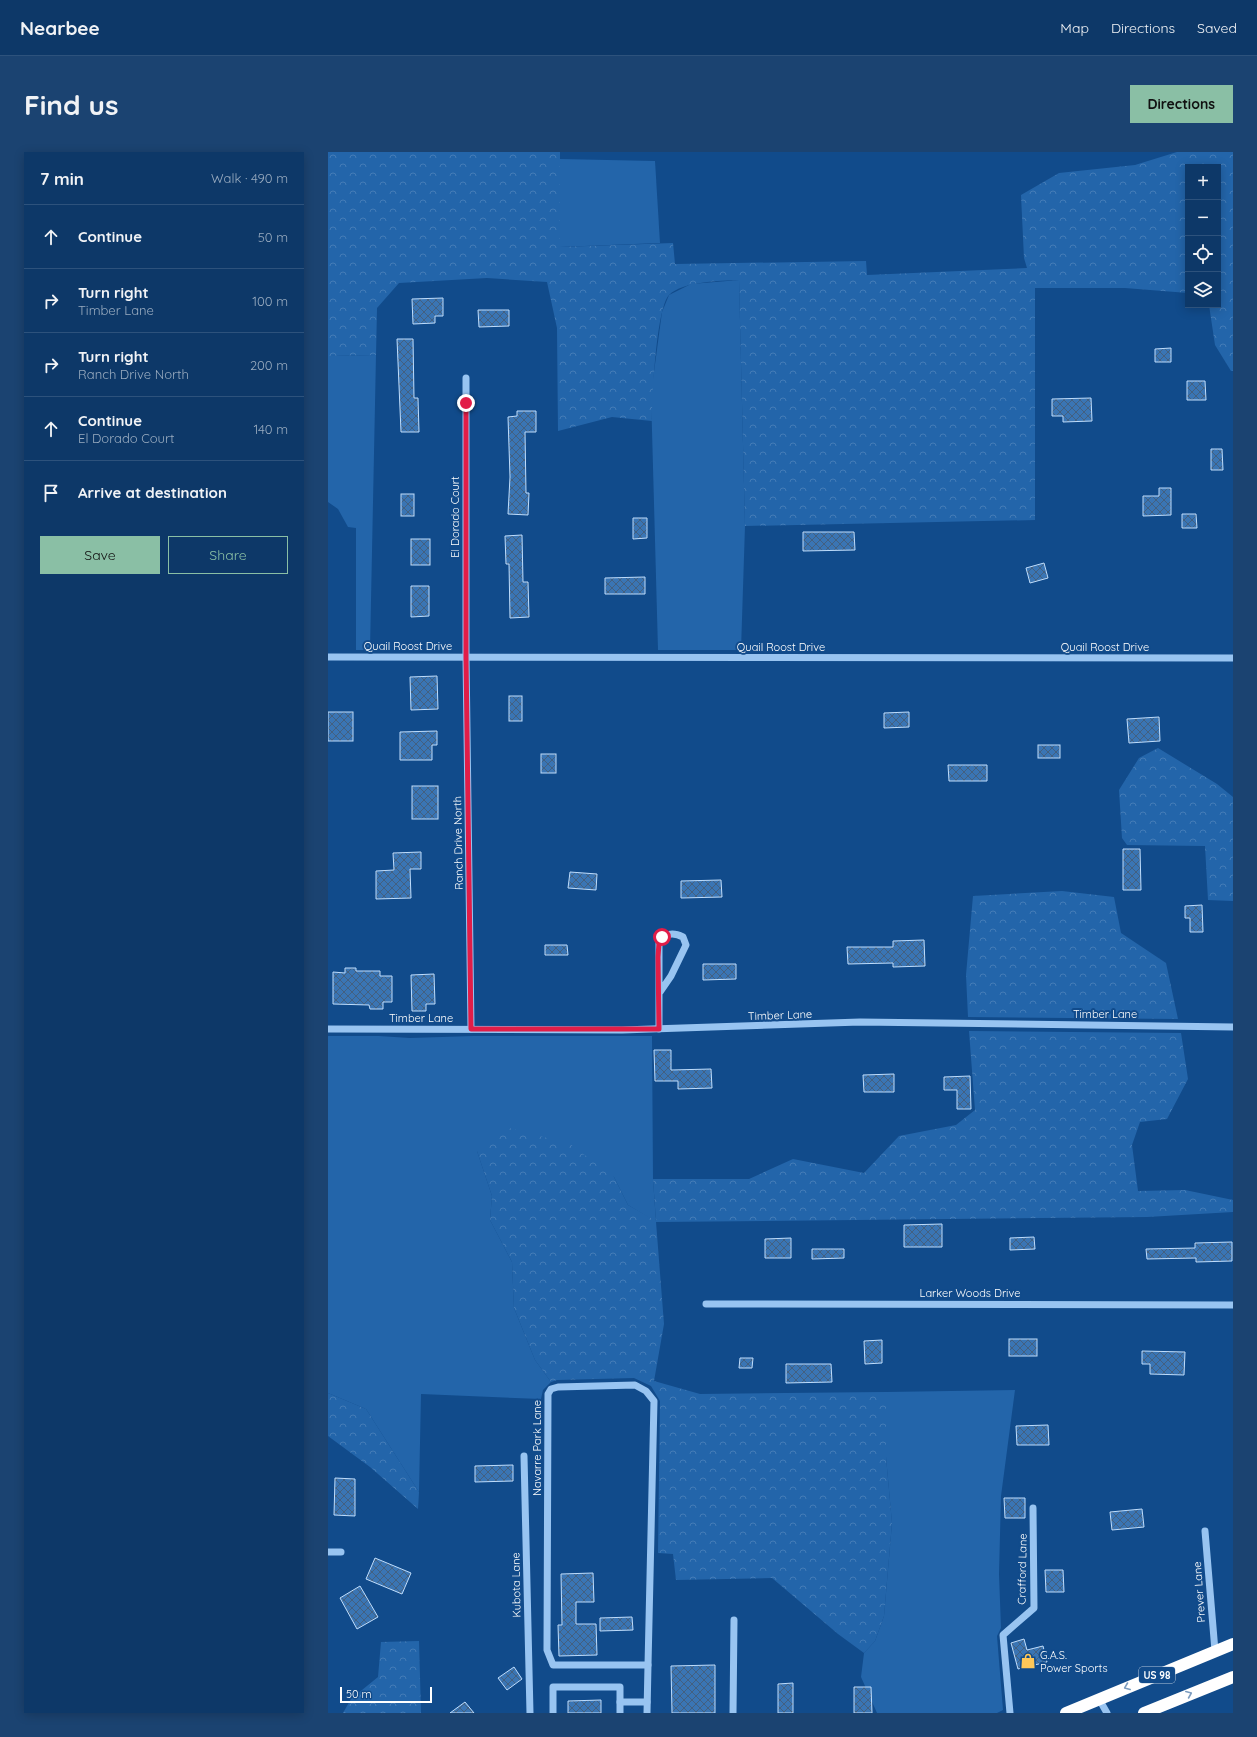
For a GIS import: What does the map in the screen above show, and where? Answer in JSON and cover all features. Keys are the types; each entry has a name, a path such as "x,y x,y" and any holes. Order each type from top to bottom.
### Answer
{"highway":[{"name":"US 98","path":"1066,1713 1233,1644"},
{"name":"US 98","path":"1144,1713 1233,1677"}],"street":[{"name":"El Dorado Court","path":"466,378 466,657"},
{"name":"Quail Roost Drive","path":"328,657 1233,658"},
{"name":"Ranch Drive North","path":"466,657 471,1029"},
{"path":"659,1029 659,943 662,937 667,934 677,934 683,937 686,945 674,970 660,992"},
{"name":"Timber Lane","path":"328,1029 659,1029 860,1022 1233,1026"},
{"name":"Larker Woods Drive","path":"706,1304 1233,1305"},
{"name":"Navarre Park Lane","path":"647,1713 654,1401 646,1391 635,1385 558,1387 551,1389 548,1394 547,1402 547,1650 553,1665 648,1665"},
{"name":"Kubota Lane","path":"524,1456 530,1713"},
{"name":"Crafford Lane","path":"1010,1713 1003,1635 1034,1608 1033,1508"},
{"name":"Prever Lane","path":"1206,1531 1215,1651"},
{"path":"328,1552 341,1552"},
{"path":"733,1713 734,1620"},
{"path":"553,1713 553,1687 620,1687 620,1713"},
{"path":"1099,1699 1107,1713"},
{"path":"620,1702 647,1702"}],"green space":[{"path":"328,152 560,152 560,247 673,243 675,264 866,261 867,275 1027,268 1024,258 1021,195 1059,173 1135,165 1177,152 1233,152 1233,371 1231,371 1215,345 1209,308 1221,308 1221,164 1185,164 1185,293 1125,288 1035,288 1035,520 745,526 739,280 712,281 692,284 675,290 669,295 661,318 658,335 652,421 612,417 558,431 557,328 547,282 487,278 399,283 377,308 376,355 328,356"},
{"path":"560,159 655,161 660,243 560,247"},
{"path":"739,280 745,526 741,650 658,650 651,394 662,312 669,295 691,284"},
{"path":"376,355 370,650 356,650 356,528 348,527 338,509 328,502 328,356"},
{"path":"1158,748 1217,784 1233,797 1233,901 1208,900 1205,846 1127,845 1122,838 1119,790 1139,758"},
{"path":"1062,891 1114,897 1121,933 1166,963 1178,1019 968,1017 966,975 973,896"},
{"path":"969,1031 1181,1033 1188,1079 1167,1119 1140,1122 1132,1145 1138,1191 1185,1190 1233,1200 1233,1212 1147,1217 656,1222 664,1324 654,1381 700,1394 886,1392 886,1457 892,1523 884,1616 875,1641 864,1653 838,1634 772,1578 676,1580 673,1554 658,1553 660,1401 651,1386 634,1378 557,1380 551,1382 535,1360 514,1308 512,1262 490,1220 492,1196 477,1151 505,1127 570,1144 614,1177 628,1205 656,1221 653,1179 749,1179 793,1159 864,1173 899,1136 956,1125 975,1110"},
{"path":"328,1036 379,1036 410,1038 473,1036 652,1036 653,1179 656,1222 628,1205 614,1177 477,1151 492,1196 490,1220 512,1262 514,1308 535,1360 551,1382 543,1390 541,1399 421,1394 419,1492 366,1409 328,1393"},
{"path":"1015,1390 1001,1496 999,1574 1001,1628 997,1636 1003,1710 997,1713 877,1713 861,1677 864,1653 875,1641 884,1616 892,1523 886,1457 886,1392"},
{"path":"328,1393 366,1409 419,1492 418,1509 370,1467 328,1436"},
{"path":"419,1641 421,1713 343,1713 351,1699 378,1677 381,1642"}],"building":[{"path":"443,298 443,316 435,316 435,323 413,324 412,299"},
{"path":"478,310 509,310 509,326 479,327"},
{"path":"397,339 413,339 414,398 418,398 419,432 401,432"},
{"path":"1171,348 1171,362 1155,362 1155,349"},
{"path":"1187,381 1205,381 1206,400 1187,400"},
{"path":"1091,398 1092,421 1063,422 1063,416 1052,416 1052,399"},
{"path":"517,411 536,411 536,432 525,432 526,493 529,493 528,515 508,514 510,477 508,417 517,416"},
{"path":"1211,449 1222,449 1223,470 1211,470"},
{"path":"1159,488 1171,488 1171,515 1143,516 1143,496 1159,496"},
{"path":"401,494 414,494 414,516 401,516"},
{"path":"1182,514 1196,514 1197,528 1182,528"},
{"path":"633,518 647,518 647,538 633,539"},
{"path":"803,532 854,532 855,550 803,551"},
{"path":"522,535 523,582 528,582 529,617 510,618 509,564 506,564 505,536"},
{"path":"411,539 430,539 430,565 411,565"},
{"path":"1044,563 1048,578 1030,583 1026,568"},
{"path":"645,577 645,594 605,594 605,578"},
{"path":"411,586 429,586 429,616 411,617"},
{"path":"437,676 438,709 411,710 410,677"},
{"path":"509,696 522,696 522,721 509,721"},
{"path":"328,712 353,712 353,741 328,741"},
{"path":"909,712 909,727 884,728 884,713"},
{"path":"1159,717 1160,741 1129,743 1127,719"},
{"path":"437,731 437,745 432,745 432,760 400,760 400,732"},
{"path":"1038,745 1060,745 1060,758 1038,758"},
{"path":"541,754 556,754 556,773 541,773"},
{"path":"948,765 987,765 987,781 949,781"},
{"path":"412,786 438,786 438,819 412,819"},
{"path":"1123,849 1140,849 1141,890 1123,890"},
{"path":"421,852 421,869 410,869 411,898 376,899 376,871 394,870 393,853"},
{"path":"570,872 597,874 596,890 568,888"},
{"path":"721,880 722,897 681,898 681,881"},
{"path":"1202,905 1203,932 1190,932 1190,918 1185,918 1185,906"},
{"path":"924,940 925,966 893,967 893,963 848,964 847,947 893,947 893,941"},
{"path":"545,945 567,945 568,955 545,955"},
{"path":"703,964 736,964 736,979 703,980"},
{"path":"345,968 356,968 356,971 380,971 380,976 392,976 392,1002 383,1002 383,1009 370,1009 369,1005 333,1004 333,972 345,973"},
{"path":"434,974 435,1004 426,1004 426,1011 412,1011 411,975"},
{"path":"654,1050 671,1050 671,1070 711,1069 712,1088 678,1089 678,1081 655,1081"},
{"path":"894,1074 894,1092 864,1092 863,1075"},
{"path":"970,1076 971,1109 957,1109 957,1090 944,1090 944,1077"},
{"path":"942,1224 942,1247 904,1247 904,1225"},
{"path":"1034,1237 1035,1249 1010,1250 1010,1238"},
{"path":"791,1238 791,1258 765,1258 765,1239"},
{"path":"1232,1242 1232,1261 1196,1262 1196,1258 1147,1259 1146,1249 1195,1248 1195,1243"},
{"path":"812,1249 844,1249 844,1258 812,1259"},
{"path":"1009,1339 1037,1339 1037,1356 1009,1356"},
{"path":"882,1340 882,1363 865,1364 864,1341"},
{"path":"1142,1351 1185,1352 1184,1375 1150,1374 1150,1364 1142,1364"},
{"path":"740,1358 753,1358 752,1368 739,1368"},
{"path":"786,1364 831,1364 832,1382 786,1383"},
{"path":"1048,1425 1049,1445 1017,1445 1016,1426"},
{"path":"513,1465 513,1481 475,1482 475,1466"},
{"path":"335,1478 355,1479 355,1516 334,1515"},
{"path":"1004,1498 1025,1498 1025,1518 1005,1518"},
{"path":"1142,1509 1144,1527 1112,1530 1110,1512"},
{"path":"375,1558 411,1573 402,1594 366,1579"},
{"path":"1045,1570 1063,1570 1064,1592 1046,1592"},
{"path":"593,1573 594,1602 576,1602 576,1624 596,1624 597,1655 559,1656 558,1625 562,1625 561,1574"},
{"path":"360,1586 378,1617 357,1629 340,1598"},
{"path":"632,1617 633,1630 600,1631 600,1618"},
{"path":"1024,1639 1027,1650 1043,1646 1047,1662 1018,1669 1011,1643"},
{"path":"715,1665 715,1713 672,1713 671,1666"},
{"path":"514,1667 522,1679 507,1690 498,1678"},
{"path":"793,1683 793,1713 778,1713 778,1684"},
{"path":"854,1687 871,1687 872,1713 854,1713"},
{"path":"601,1700 601,1713 568,1713 568,1701"},
{"path":"465,1702 474,1713 450,1713"}],"place":[{"name":"G.A.S. Power Sports","path":"1028,1661"}],"route":[{"path":"466,403 466,657 471,1029 659,1029 660,992 658,957 659,943 662,937"}]}
